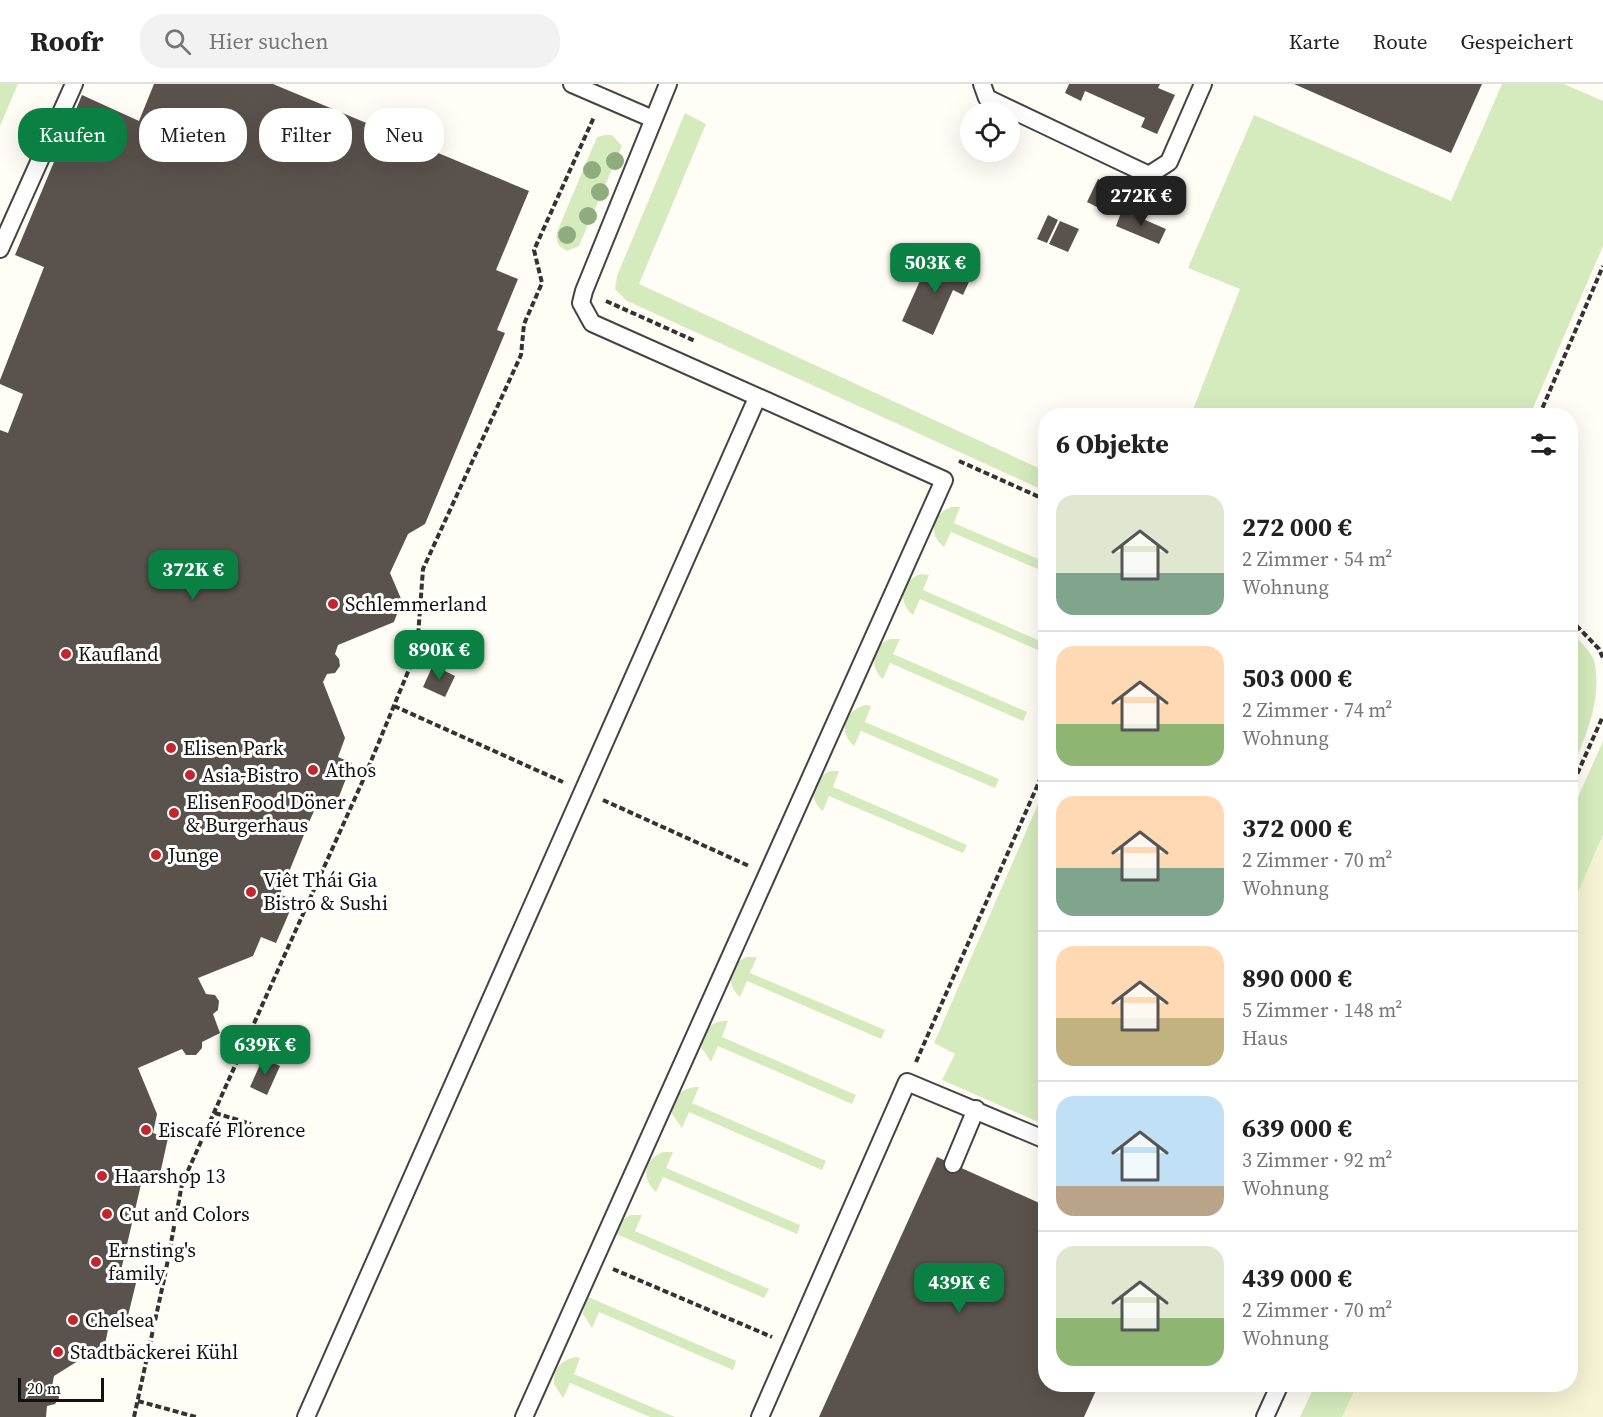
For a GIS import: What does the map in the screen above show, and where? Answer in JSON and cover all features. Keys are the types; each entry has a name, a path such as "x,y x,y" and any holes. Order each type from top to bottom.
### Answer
{"lane":[{"path":"0,249 74,84"},
{"path":"572,84 653,119"},
{"path":"524,1417 944,480 592,323 581,303 668,84"},
{"path":"982,84 987,98 1149,175 1168,162 1203,84"},
{"path":"306,1417 757,398"},
{"path":"760,1417 907,1082 1038,1136"},
{"path":"952,1164 976,1109"},
{"path":"1265,1417 1276,1392"}],"path":[{"path":"134,1417 182,1184 364,778 417,650 423,569 521,355 524,324 543,283 534,250 603,97"},
{"path":"1542,408 1603,267"},
{"path":"1578,628 1599,650 1603,658"},
{"path":"1578,772 1603,716"},
{"path":"907,1082 1038,784"},
{"path":"215,1113 251,1124"},
{"path":"593,1260 791,1346"},
{"path":"138,1401 196,1417"}],"shaded area":[{"path":"1603,835 1603,1417 1342,1417 1354,1392 1578,1392 1578,892"}],"green space":[{"path":"0,84 18,84 0,126"},
{"path":"1502,84 1564,84 1603,101 1603,246 1533,408 1194,408 1240,289 1188,268 1254,115 1451,201"},
{"path":"685,113 706,124 639,284 1038,468 1038,488 627,301 615,289 617,276"},
{"path":"612,135 622,146 579,246 567,251 558,243 557,232 597,137"},
{"path":"960,507 954,523 1038,559 1038,569 951,532 944,547 935,536 934,525 936,519 945,510"},
{"path":"920,574 929,575 923,590 1038,640 1038,650 920,599 913,615 905,604 903,593 905,587"},
{"path":"890,639 900,639 893,654 1027,712 1023,721 890,663 883,679 875,668 874,657 879,646"},
{"path":"1578,639 1594,660 1596,674 1595,703 1578,754"},
{"path":"866,705 871,706 865,722 999,779 995,788 861,731 854,746 846,734 846,722 853,711"},
{"path":"1603,741 1603,835 1578,892 1578,797"},
{"path":"830,771 839,771 833,787 967,845 963,853 829,796 823,811 815,801 814,789 819,779"},
{"path":"1038,804 1038,1122 942,1080 955,1054 934,1043"},
{"path":"747,957 757,957 750,973 885,1030 881,1039 747,981 740,997 732,986 731,975 736,964"},
{"path":"728,1021 722,1037 856,1095 852,1104 718,1046 711,1062 701,1047 705,1031 717,1022"},
{"path":"699,1087 692,1103 826,1161 822,1170 689,1112 682,1128 672,1114 674,1102 683,1091"},
{"path":"663,1152 673,1152 666,1168 800,1225 797,1234 663,1177 656,1192 648,1181 648,1164"},
{"path":"630,1215 642,1215 635,1231 769,1289 764,1298 614,1233 620,1222"},
{"path":"586,1296 736,1361 733,1370 599,1312 592,1328 583,1314"},
{"path":"575,1357 580,1358 574,1374 675,1417 650,1417 570,1383 563,1398 554,1384 555,1374 562,1363"},
{"path":"1312,1392 1354,1392 1342,1417 1300,1417"}],"building":[{"name":"Elisen Park","path":"154,84 273,84 330,108 259,108 259,162 352,162 352,117 364,122 364,162 444,162 444,155 529,191 496,270 518,279 497,330 505,333 425,524 408,534 390,573 402,601 394,622 338,645 335,654 340,666 335,673 327,674 323,682 345,738 338,757 352,763 335,807 319,800 310,820 280,894 294,901 276,943 261,937 253,956 198,978 206,994 215,995 219,1001 218,1010 213,1014 220,1033 202,1042 202,1048 196,1055 186,1055 182,1049 138,1068 157,1114 153,1133 168,1138 158,1183 142,1180 119,1279 136,1283 125,1328 109,1325 105,1344 54,1376 52,1386 57,1389 59,1398 55,1404 47,1406 46,1417 0,1417 0,430 8,433 23,394 0,384 0,380 44,267 15,255 54,162 127,162 127,116 139,121 139,162 247,162 247,108 144,108"},
{"path":"1069,84 1160,84 1158,88 1175,95 1157,134 1141,127 1145,118 1085,91 1081,101 1065,93"},
{"path":"1294,84 1482,84 1451,153"},
{"name":"Elisen Park","path":"82,95 110,108 77,108"},
{"path":"1098,179 1108,184 1097,207 1087,202"},
{"path":"1122,210 1166,229 1159,244 1116,226"},
{"path":"1048,215 1058,220 1047,243 1037,239"},
{"path":"1060,221 1079,229 1068,252 1049,244"},
{"path":"931,256 973,273 963,295 953,290 933,335 902,321"},
{"path":"433,665 455,676 445,697 423,687"},
{"path":"263,1058 280,1066 267,1095 250,1087"},
{"path":"937,1157 1038,1202 1038,1392 1095,1392 1084,1417 819,1417"}],"place":[{"name":"Schlemmerland","path":"333,604"},
{"name":"Kaufland","path":"66,654"},
{"name":"Elisen Park","path":"171,748"},
{"name":"Athos","path":"313,770"},
{"name":"Asia-Bistro","path":"190,775"},
{"name":"ElisenFood Döner & Burgerhaus","path":"174,813"},
{"name":"Junge","path":"156,855"},
{"name":"Viêt Thái Gia Bistro & Sushi","path":"251,892"},
{"name":"Eiscafé Florence","path":"146,1130"},
{"name":"Haarshop 13","path":"102,1176"},
{"name":"Cut and Colors","path":"107,1214"},
{"name":"Ernsting's family","path":"96,1262"},
{"name":"Chelsea","path":"73,1320"},
{"name":"Stadtbäckerei Kühl","path":"58,1352"}]}
